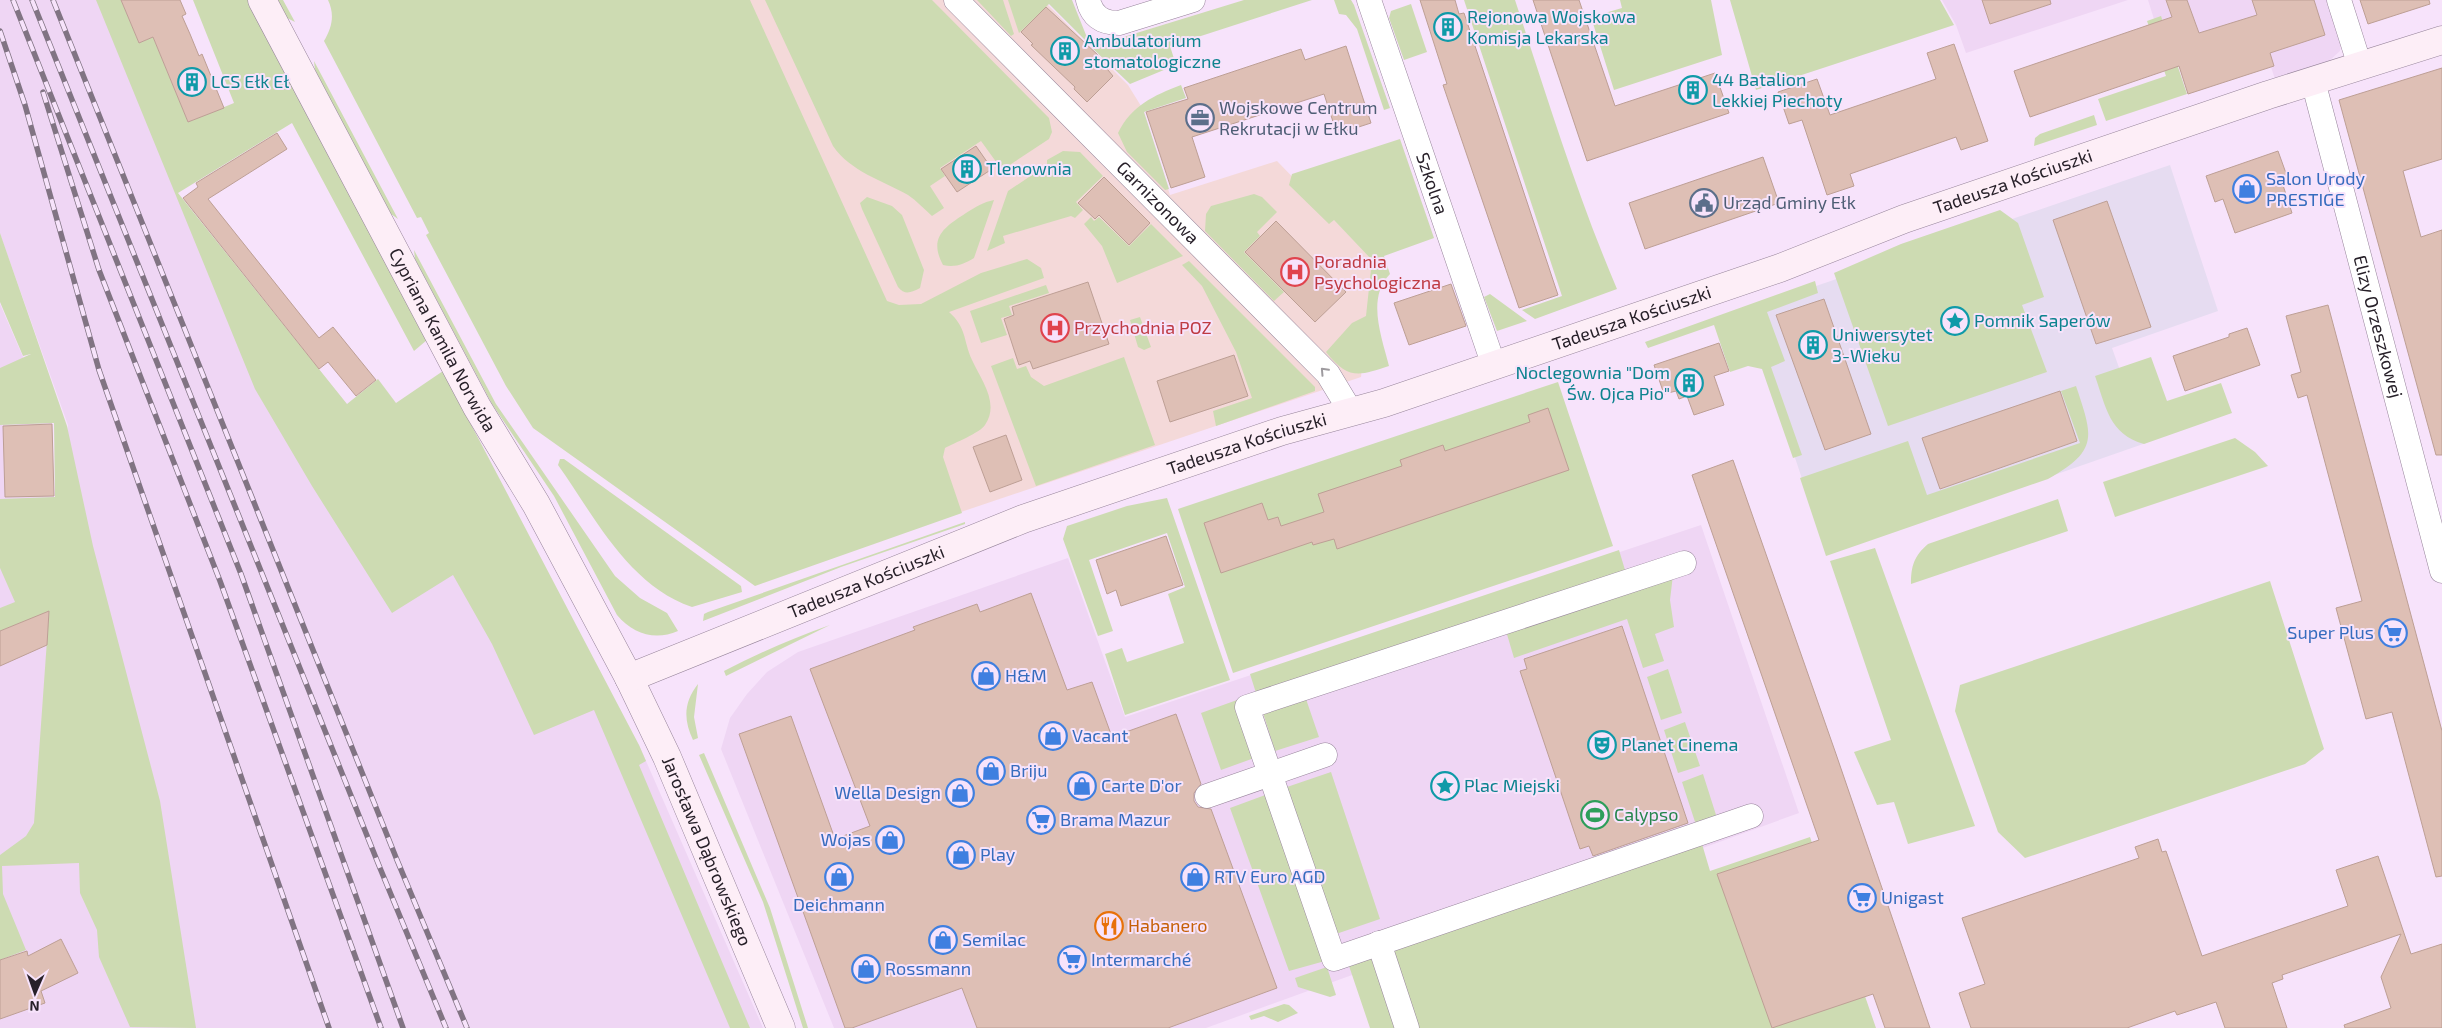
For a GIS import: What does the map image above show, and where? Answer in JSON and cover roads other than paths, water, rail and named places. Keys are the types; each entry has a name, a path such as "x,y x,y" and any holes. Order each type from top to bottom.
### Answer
{"street":[{"name":"Cypriana Kamila Norwida","path":"262,0 477,407 536,504 629,678"},
{"name":"Garnizonowa","path":"956,0 1328,374 1351,412"},
{"path":"1088,0 1095,16 1110,23 1119,23 1193,0"},
{"name":"Szkolna","path":"1369,0 1494,366"},
{"path":"2339,0 2360,66"},
{"name":"Tadeusza Kościuszki","path":"629,678 989,531 1273,434 1384,403 1494,366 1780,268 1904,219 2442,40"},
{"name":"Elizy Orzeszkowej","path":"2313,82 2442,571"},
{"path":"1684,563 1247,707 1334,958 1751,816"},
{"name":"Jarosława Dąbrowskiego","path":"629,678 667,758 781,1028"},
{"path":"1207,796 1326,755"},
{"path":"1379,943 1407,1028"}],"railway":[{"path":"13,0 241,574 403,1028"},
{"path":"32,0 446,1028"},
{"path":"53,0 397,860 467,1028"},
{"path":"0,31 25,105 99,370 329,1028"},
{"path":"43,92 99,270 220,581 381,1028"}],"place":[{"name":"Rejonowa Wojskowa Komisja Lekarska","path":"1448,27"},
{"name":"Ambulatorium stomatologiczne","path":"1065,51"},
{"name":"LCS Ełk Eł","path":"192,82"},
{"name":"44 Batalion Lekkiej Piechoty","path":"1693,90"},
{"name":"Wojskowe Centrum Rekrutacji w Ełku","path":"1200,118"},
{"name":"Tlenownia","path":"967,169"},
{"name":"Salon Urody PRESTIGE","path":"2247,189"},
{"name":"Urząd Gminy Ełk","path":"1704,203"},
{"name":"Poradnia Psychologiczna","path":"1295,272"},
{"name":"Pomnik Saperów","path":"1955,321"},
{"name":"Przychodnia POZ","path":"1055,328"},
{"name":"Uniwersytet 3-Wieku","path":"1813,345"},
{"name":"Noclegownia \"Dom Św. Ojca Pio\"","path":"1689,383"},
{"name":"Super Plus","path":"2393,633"},
{"name":"H&M","path":"986,676"},
{"name":"Vacant","path":"1053,736"},
{"name":"Planet Cinema","path":"1602,745"},
{"name":"Briju","path":"991,771"},
{"name":"Carte D'or","path":"1082,786"},
{"name":"Plac Miejski","path":"1445,786"},
{"name":"Wella Design","path":"960,793"},
{"name":"Calypso","path":"1595,815"},
{"name":"Brama Mazur","path":"1041,820"},
{"name":"Wojas","path":"890,840"},
{"name":"Play","path":"961,855"},
{"name":"Deichmann","path":"839,877"},
{"name":"RTV Euro AGD","path":"1195,877"},
{"name":"Unigast","path":"1862,898"},
{"name":"Habanero","path":"1109,926"},
{"name":"Semilac","path":"943,940"},
{"name":"Intermarché","path":"1072,960"},
{"name":"Rossmann","path":"866,969"}]}
